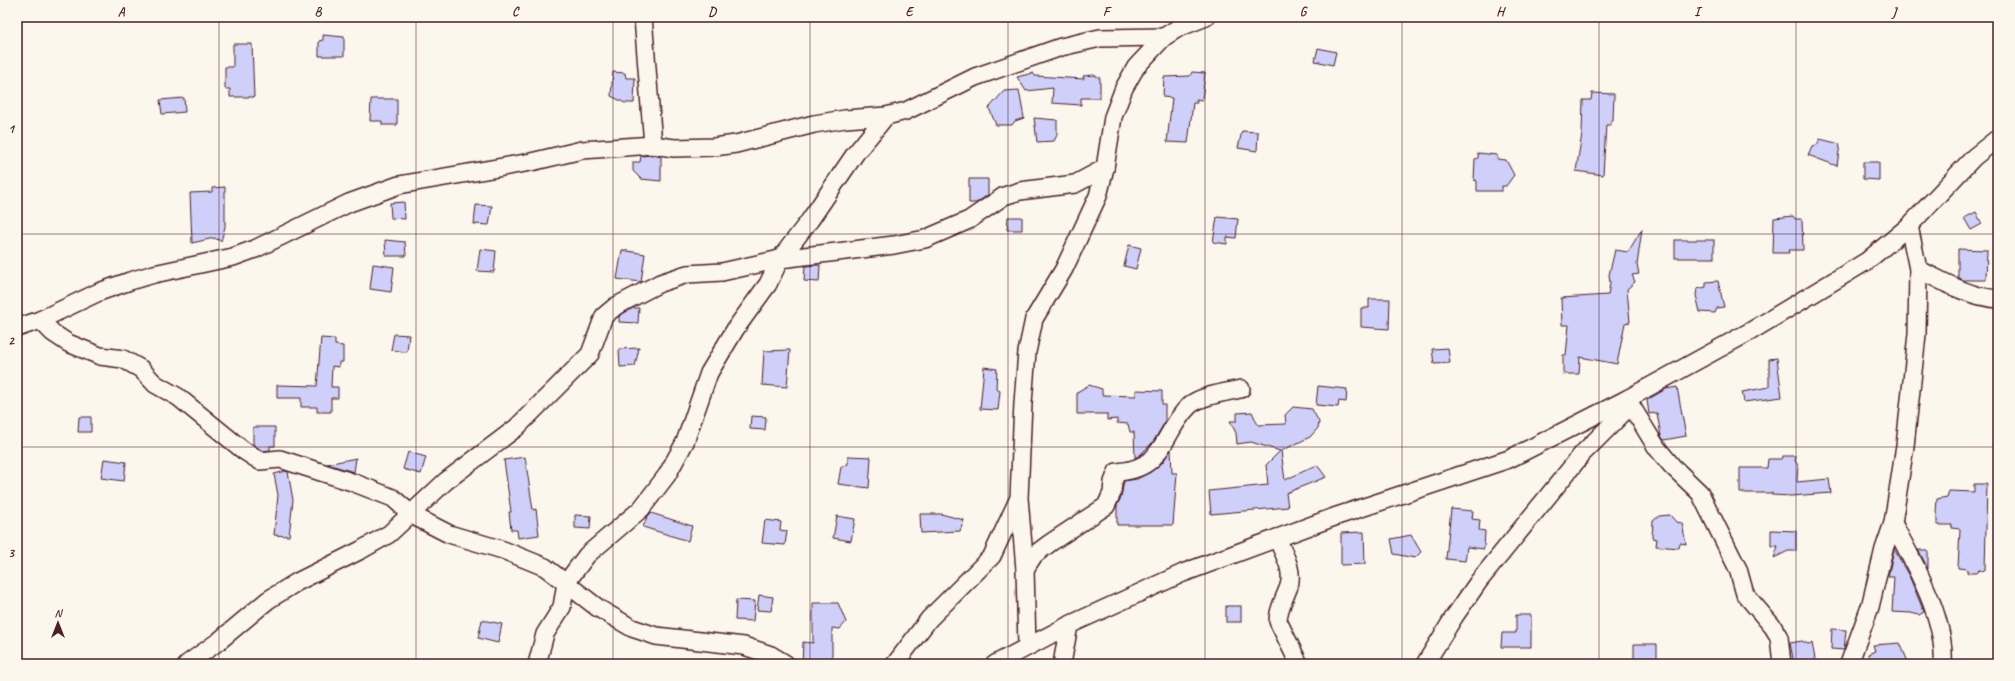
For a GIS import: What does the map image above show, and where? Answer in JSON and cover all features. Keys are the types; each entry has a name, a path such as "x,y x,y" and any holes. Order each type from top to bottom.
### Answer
{"street":[{"path":"643,17 653,145"},
{"path":"1027,647 1025,569 1019,498 1024,381 1027,352 1034,319 1064,269 1098,196 1105,168 1113,117 1124,88 1136,66 1164,37 1178,28 1206,17"},
{"path":"17,328 40,320 99,292 130,281 154,274 233,257 255,249 349,203 399,185 532,162 582,150 653,145 674,148 714,147 814,124 845,119 886,116 906,111 975,77 1061,47 1100,38 1164,37"},
{"path":"537,664 545,634 562,607 566,583 587,555 641,509 667,475 685,442 709,373 736,328 768,284 780,259 810,220 855,154 886,116"},
{"path":"995,664 1069,625 1183,573 1337,516 1509,458 1629,402 1867,261 1910,226 1974,157 1998,138"},
{"path":"187,664 220,641 268,600 318,570 376,542 412,515 446,481 516,428 590,354 604,316 616,306 660,283 687,274 722,272 780,259 894,246 925,239 947,231 968,220 1004,196 1020,191 1075,184 1105,168"},
{"path":"1849,664 1870,607 1884,549 1893,523 1905,446 1917,334 1918,269 1910,226"},
{"path":"1918,269 1950,285 1983,298 1998,299"},
{"path":"40,320 53,333 68,343 100,356 123,359 141,369 155,384 178,397 243,450 260,461 280,459 352,482 392,498 412,515 449,534 502,550 545,567 598,608 632,628 656,636 744,646 786,664"},
{"path":"1025,569 1034,555 1106,506 1112,493 1113,482 1117,472 1127,471 1152,460 1162,448 1180,416 1190,405 1202,399 1241,389"},
{"path":"1425,664 1454,617 1479,581 1583,453 1629,402"},
{"path":"1629,402 1657,448 1672,466 1700,493 1738,569 1745,594 1773,627 1779,637 1782,664"},
{"path":"895,664 929,619 992,556 1019,498"},
{"path":"1893,523 1924,585 1939,626 1943,664"},
{"path":"1277,538 1288,562 1290,577 1278,614 1278,621 1299,664"},
{"path":"1062,664 1069,625"}],"building":[{"path":"323,35 344,37 344,56 319,56 319,41 323,40"},
{"path":"233,44 252,44 254,97 230,97 230,89 225,89 225,67 233,67"},
{"path":"1318,48 1336,52 1333,65 1315,61"},
{"path":"613,72 625,73 626,78 635,78 634,103 625,103 611,96"},
{"path":"1192,72 1205,73 1202,100 1196,99 1197,103 1193,103 1188,143 1167,142 1172,98 1163,97 1164,77 1190,76"},
{"path":"1033,73 1035,76 1084,79 1083,76 1094,75 1100,78 1100,98 1081,98 1081,105 1052,103 1053,88 1026,91 1017,77"},
{"path":"1019,90 1024,118 1015,121 1012,125 996,125 989,108 1004,91"},
{"path":"1592,93 1614,94 1613,120 1611,120 1611,125 1606,125 1603,175 1576,171 1582,134 1583,100 1591,100"},
{"path":"184,98 185,112 162,114 160,100"},
{"path":"371,99 397,99 397,125 382,125 382,121 370,121"},
{"path":"1034,118 1057,120 1057,135 1054,141 1037,142"},
{"path":"1242,131 1258,132 1257,151 1238,148"},
{"path":"1820,139 1840,144 1837,166 1808,155 1812,146 1817,145"},
{"path":"1478,153 1497,155 1497,159 1506,160 1514,175 1506,186 1502,186 1502,191 1477,191 1477,181 1474,180 1475,159 1478,158"},
{"path":"653,155 661,157 661,181 641,179 633,171 633,162 640,162 641,156"},
{"path":"1863,162 1879,162 1879,180 1863,179"},
{"path":"969,179 988,179 988,195 976,203 969,203"},
{"path":"225,187 225,227 221,241 214,238 192,243 190,193 212,192 212,188"},
{"path":"404,202 405,219 391,218 390,203"},
{"path":"476,205 492,206 489,225 474,224"},
{"path":"1976,212 1982,224 1971,230 1964,218"},
{"path":"1793,216 1795,219 1802,219 1803,250 1788,250 1789,253 1773,253 1774,218"},
{"path":"1008,217 1022,217 1022,230 1007,230"},
{"path":"1217,217 1238,219 1236,238 1227,237 1227,244 1213,242"},
{"path":"1642,229 1637,265 1639,274 1632,275 1635,282 1627,289 1630,322 1625,323 1617,364 1580,357 1579,374 1563,374 1563,355 1566,355 1569,325 1562,325 1561,298 1608,295 1610,283 1609,275 1615,250 1628,252"},
{"path":"385,240 405,242 406,256 386,256"},
{"path":"1675,240 1714,240 1714,258 1675,258"},
{"path":"1129,245 1141,248 1136,269 1124,266"},
{"path":"480,249 496,251 494,272 477,271"},
{"path":"1958,249 1987,250 1986,280 1963,280 1958,277"},
{"path":"622,250 645,254 641,282 617,279"},
{"path":"373,264 394,267 391,292 370,289"},
{"path":"820,265 819,282 804,281 805,266"},
{"path":"1718,281 1724,307 1717,308 1715,313 1700,312 1696,295 1697,289 1706,287 1706,282"},
{"path":"1369,299 1390,299 1389,329 1361,327 1361,308 1369,308"},
{"path":"633,308 639,308 638,323 619,322 619,316"},
{"path":"394,334 409,335 407,352 391,350"},
{"path":"321,338 335,339 335,345 343,346 343,362 339,362 339,367 332,366 331,387 338,387 338,398 331,398 331,412 317,412 317,407 301,407 301,398 277,398 277,385 317,386"},
{"path":"639,348 635,366 620,367 619,349"},
{"path":"1448,348 1450,363 1434,364 1432,349"},
{"path":"790,350 787,387 762,385 764,351"},
{"path":"1777,358 1782,397 1744,402 1742,392 1769,387 1769,359"},
{"path":"984,367 997,369 996,389 1000,391 998,410 980,409"},
{"path":"1089,385 1102,389 1102,395 1136,396 1136,390 1162,391 1162,404 1165,405 1165,422 1153,442 1140,455 1135,458 1134,432 1130,432 1128,424 1117,423 1117,419 1107,420 1107,414 1077,414 1077,392"},
{"path":"1318,386 1347,389 1346,402 1339,401 1338,407 1316,405"},
{"path":"1677,387 1686,436 1664,440 1661,436 1657,413 1649,414 1647,400 1666,389"},
{"path":"1293,407 1312,409 1319,422 1318,428 1310,437 1281,451 1285,480 1317,465 1326,477 1286,493 1288,507 1211,514 1209,491 1268,485 1266,465 1280,451 1251,442 1237,444 1236,433 1230,421 1237,421 1237,413 1252,412 1258,425 1286,424 1285,415"},
{"path":"751,416 766,417 765,430 750,429"},
{"path":"79,417 91,417 91,432 78,432"},
{"path":"253,427 275,427 275,446 270,446 270,450 262,451 253,444"},
{"path":"1171,450 1172,473 1177,473 1173,525 1117,525 1117,506 1121,497 1124,481 1137,479 1151,472 1162,463"},
{"path":"408,452 426,457 421,474 403,469"},
{"path":"848,456 871,457 869,488 838,484 841,467 848,464"},
{"path":"1783,456 1796,456 1795,461 1798,465 1797,482 1829,479 1831,493 1791,496 1772,495 1772,493 1740,493 1740,468 1767,468 1768,459 1781,459"},
{"path":"525,457 533,510 536,509 539,535 518,538 517,530 511,530 509,512 511,512 504,460"},
{"path":"356,458 354,472 327,464"},
{"path":"104,459 126,462 124,481 101,478"},
{"path":"286,471 288,472 293,500 289,536 274,535 278,495 274,474"},
{"path":"1974,484 1987,484 1985,571 1979,570 1976,573 1967,573 1967,569 1958,568 1960,529 1952,528 1952,525 1937,525 1937,499 1947,497 1949,491 1974,492"},
{"path":"1451,509 1473,511 1472,519 1480,520 1479,530 1485,531 1484,549 1467,547 1465,561 1446,559"},
{"path":"651,513 692,526 688,541 643,527 647,517"},
{"path":"920,514 941,514 964,520 960,531 921,533"},
{"path":"575,515 591,516 590,529 575,528"},
{"path":"1670,515 1676,522 1682,523 1686,544 1680,543 1679,548 1656,546 1657,539 1652,538 1653,521 1659,516"},
{"path":"837,516 855,519 851,541 833,538"},
{"path":"765,520 781,522 780,530 787,531 785,545 762,543"},
{"path":"1771,530 1796,531 1796,551 1788,551 1774,558 1778,546 1771,546"},
{"path":"1364,532 1365,564 1341,565 1341,533"},
{"path":"1411,535 1421,552 1415,558 1394,554 1391,539"},
{"path":"1894,549 1910,578 1924,612 1919,615 1892,612 1894,577 1888,577"},
{"path":"1918,550 1928,550 1928,569 1919,551"},
{"path":"759,595 773,597 771,611 757,610"},
{"path":"736,600 755,601 753,621 735,620"},
{"path":"813,603 838,603 846,622 840,629 832,628 832,664 802,664 803,642 813,643"},
{"path":"1226,606 1241,606 1241,622 1226,622"},
{"path":"1516,615 1531,615 1531,647 1501,647 1502,633 1516,633"},
{"path":"482,620 502,624 498,643 478,638"},
{"path":"1832,629 1846,630 1844,650 1831,649"},
{"path":"1802,641 1808,644 1812,643 1816,664 1794,664 1790,643"},
{"path":"1900,643 1909,664 1869,664 1868,654 1875,651 1873,645"},
{"path":"1634,644 1657,644 1657,662 1634,664"}]}
